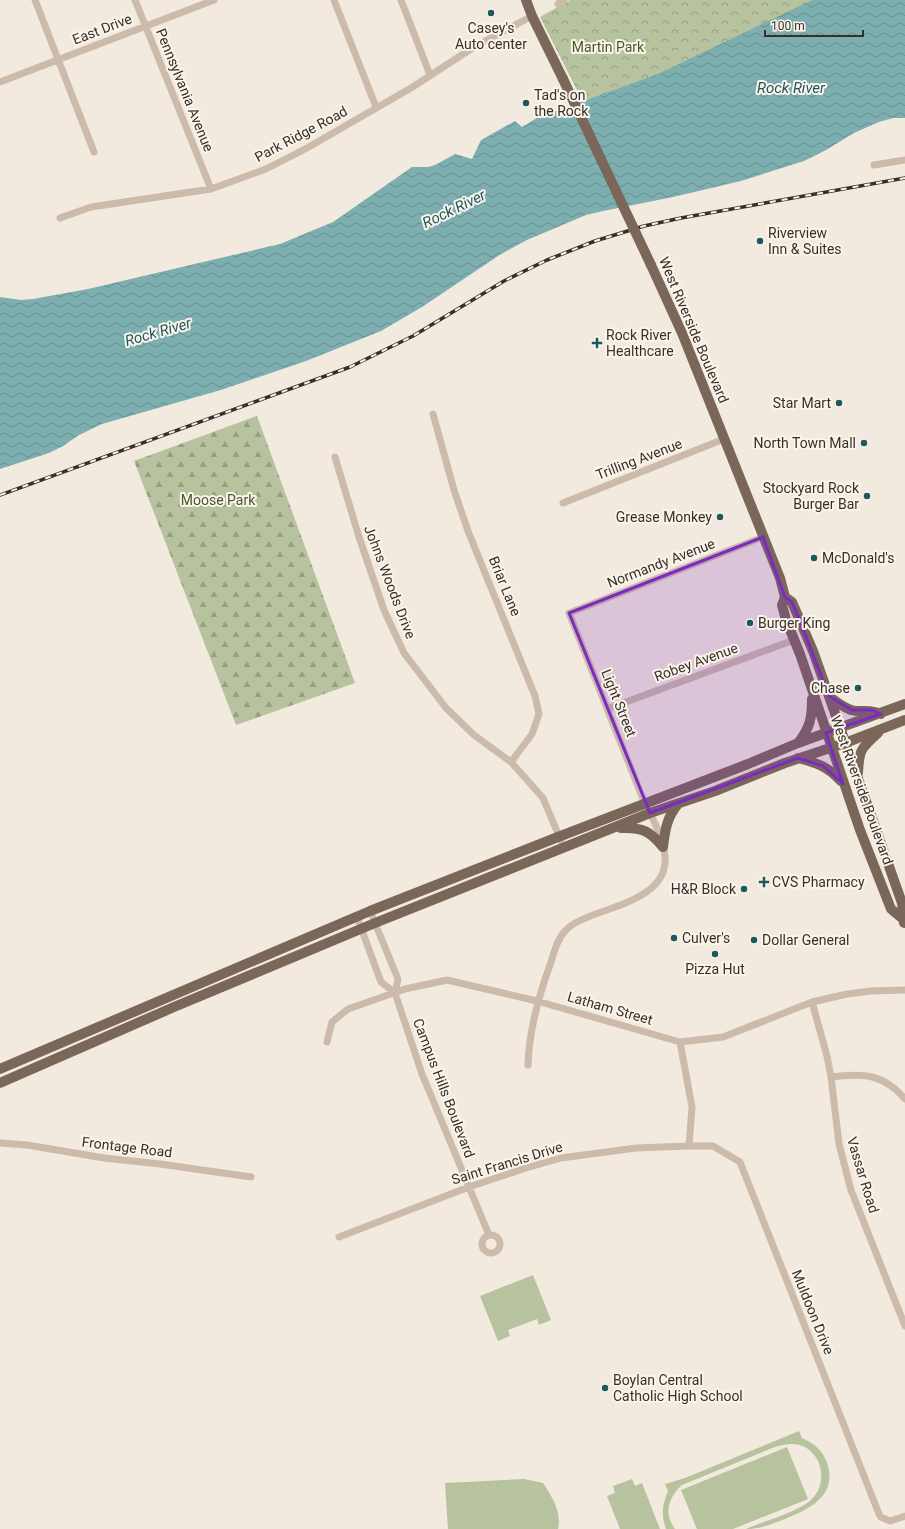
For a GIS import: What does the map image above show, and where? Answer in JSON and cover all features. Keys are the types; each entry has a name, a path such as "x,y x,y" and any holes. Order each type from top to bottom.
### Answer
{"main road":[{"name":"West Riverside Boulevard","path":"526,0 532,16 682,333 780,578 785,597 782,605 813,691 831,748 891,909 904,922"},
{"name":"West Riverside Boulevard","path":"785,597 792,602 829,696 902,903 904,922"},
{"path":"798,743 810,725 813,691"},
{"path":"829,696 836,702 852,710 872,710 880,714"},
{"path":"0,1069 370,911 798,743 905,704"},
{"path":"0,1083 174,1007 375,923 650,813 715,791 798,758 831,748 905,720"},
{"path":"857,777 862,746 884,728"},
{"path":"798,758 823,766 830,770 844,784"},
{"path":"663,847 666,824 678,804"},
{"path":"615,828 638,828 653,836 663,847"}],"street":[{"path":"35,0 94,152"},
{"name":"Pennsylvania Avenue","path":"135,0 211,189"},
{"name":"East Drive","path":"0,82 214,0"},
{"path":"334,0 376,107"},
{"path":"400,0 430,75"},
{"name":"Park Ridge Road","path":"60,218 91,207 211,189 266,169 283,161 411,88 474,47 532,16"},
{"path":"874,165 905,160"},
{"name":"Briar Lane","path":"433,414 454,490 468,531 536,696 539,714 532,734 511,762"},
{"name":"Trilling Avenue","path":"563,503 724,439"},
{"name":"Johns Woods Drive","path":"335,457 359,537 384,610 404,653 446,708 474,735 511,762 543,798 558,837 564,848"},
{"name":"Normandy Avenue","path":"569,613 763,537"},
{"name":"Light Street","path":"528,1065 529,1042 537,1001 557,943 567,929 595,914 619,906 648,892 662,876 666,866 659,831 645,804 569,613"},
{"name":"Robey Avenue","path":"607,709 794,640"},
{"name":"Campus Hills Boulevard","path":"370,911 398,979 395,993 422,1074 468,1188 489,1235"},
{"path":"357,917 381,982 395,993"},
{"name":"Latham Street","path":"327,1042 332,1022 348,1009 405,989 447,980 537,1001 680,1042 723,1037 812,1002 847,994 871,991 905,990"},
{"name":"Vassar Road","path":"812,1002 826,1050 831,1077 839,1144 851,1190 905,1326"},
{"path":"680,1042 692,1107 689,1146"},
{"path":"831,1077 855,1074 868,1075 878,1078 898,1091 905,1099"},
{"name":"Frontage Road","path":"0,1142 104,1158 252,1177"},
{"name":"Saint Francis Drive","path":"340,1237 468,1188 526,1168 561,1158 636,1148 689,1146"},
{"name":"Muldoon Drive","path":"689,1146 713,1146 740,1162 879,1514 885,1520 893,1521 905,1516"}],"highlighted area":[{"path":"763,537 785,597 792,602 829,696 852,710 872,710 881,714 826,733 843,784 823,766 798,758 650,813 569,613"}],"green space":[{"name":"Martin Park","path":"570,0 818,0 704,56 584,104 540,17"},
{"name":"Moose Park","path":"257,416 355,683 236,725 134,461"},
{"path":"533,1275 551,1320 539,1325 537,1319 508,1330 510,1336 498,1341 480,1296"},
{"path":"799,1431 802,1438 811,1443 821,1452 828,1466 828,1486 824,1494 811,1506 785,1519 756,1528 746,1529 790,1512 806,1504 816,1494 821,1480 821,1472 816,1458 805,1447 798,1444 786,1444 775,1447 682,1485 677,1490 669,1506 669,1517 675,1529 666,1529 663,1519 663,1510 664,1501 668,1491 665,1484 685,1478"},
{"path":"787,1447 808,1499 733,1529 697,1529 681,1490"},
{"path":"524,1479 543,1483 550,1493 559,1517 558,1529 448,1529 445,1483"},
{"path":"632,1479 635,1486 642,1483 660,1529 620,1529 607,1496 615,1493 613,1486"}],"water":[{"name":"Rock River","path":"812,0 905,0 905,118 893,118 879,122 854,133 804,161 741,181 586,215 527,240 501,254 422,307 381,331 306,361 221,390 102,424 79,435 63,446 49,453 0,469 0,297 21,300 33,299 88,289 280,244 333,222 412,167 429,167 455,154 472,159 481,140 515,121 522,127 545,113 548,114 658,74"}],"railway":[{"path":"0,495 350,367 413,336 504,281 547,260 595,241 644,226 681,218 905,178"}],"place":[{"name":"Casey's Auto center","path":"491,13"},
{"name":"Tad's on the Rock","path":"526,103"},
{"name":"Riverview Inn & Suites","path":"760,241"},
{"name":"Rock River Healthcare","path":"597,343"},
{"name":"Star Mart","path":"839,403"},
{"name":"North Town Mall","path":"864,443"},
{"name":"Stockyard Rock Burger Bar","path":"867,496"},
{"name":"Grease Monkey","path":"720,517"},
{"name":"McDonald's","path":"814,558"},
{"name":"Burger King","path":"750,623"},
{"name":"Chase","path":"858,688"},
{"name":"CVS Pharmacy","path":"764,882"},
{"name":"H&R Block","path":"744,889"},
{"name":"Culver's","path":"674,938"},
{"name":"Dollar General","path":"754,940"},
{"name":"Pizza Hut","path":"715,954"},
{"name":"Boylan Central Catholic High School","path":"605,1388"}]}
